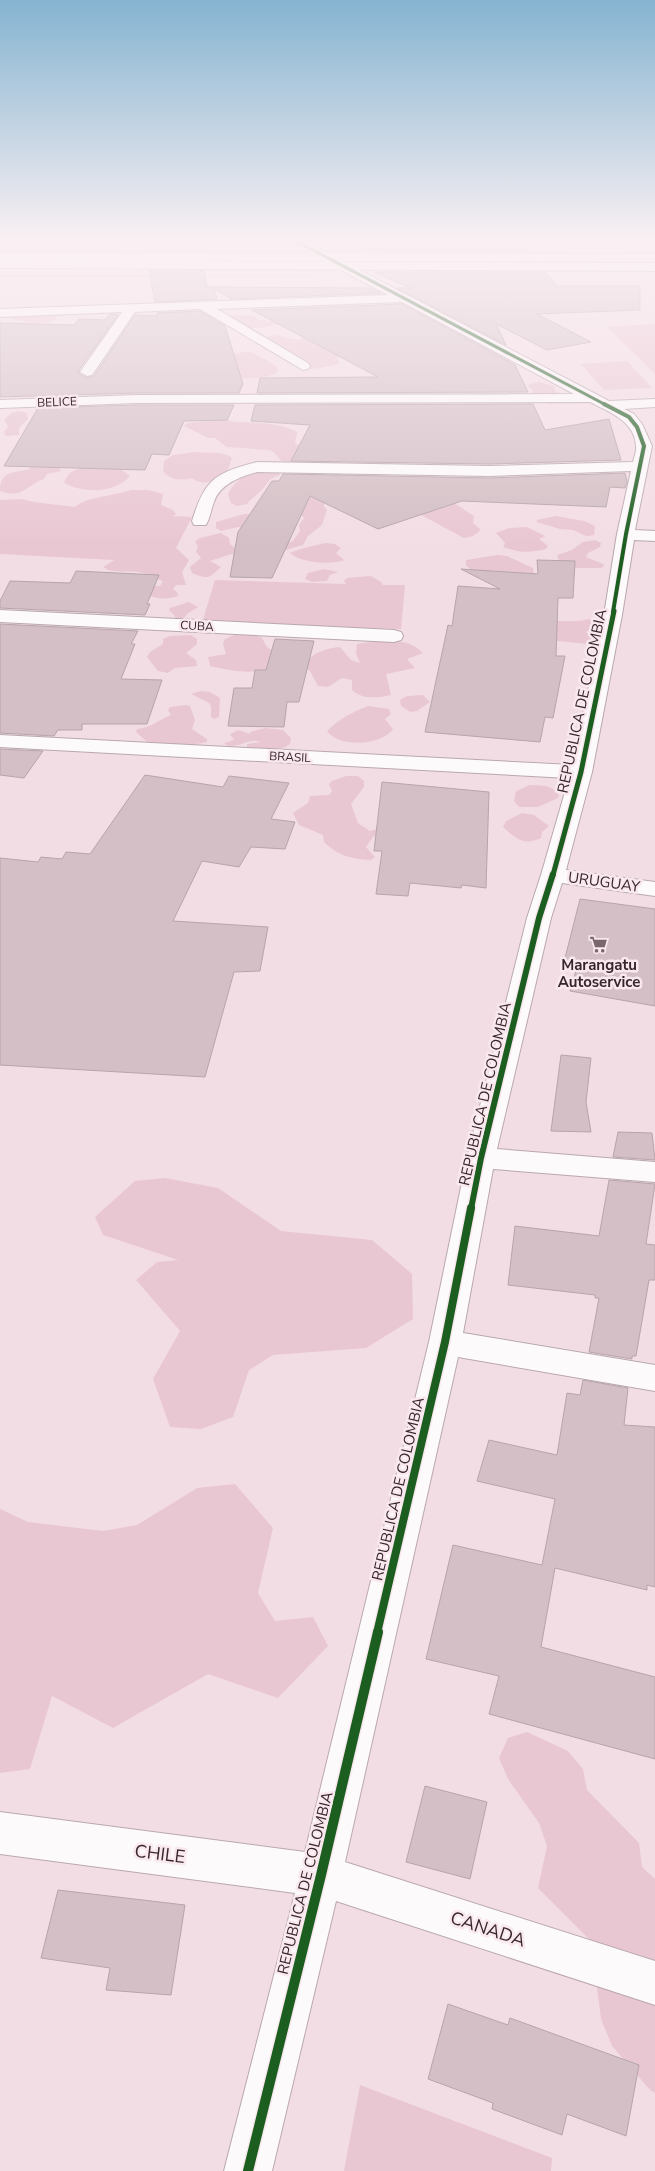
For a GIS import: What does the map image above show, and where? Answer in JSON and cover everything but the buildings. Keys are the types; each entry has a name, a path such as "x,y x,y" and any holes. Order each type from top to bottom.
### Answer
{"main road":[{"path":"88,372 108,342"},
{"path":"264,342 303,366"},
{"name":"REPUBLICA DE COLOMBIA","path":"248,2171 321,1875 445,1342 481,1158 511,1041 538,918 553,875 581,772 613,615 640,535 641,466 644,446 637,427 629,416 487,342"},
{"name":"BELICE","path":"0,404 137,399 655,403"},
{"path":"200,521 210,491 221,482 249,468 257,467 489,471 641,466"},
{"name":"CUBA","path":"0,616 394,636"},
{"name":"BRASIL","path":"0,741 581,772"},
{"name":"URUGUAY","path":"553,875 655,889"},
{"path":"481,1158 655,1172"},
{"path":"445,1342 655,1378"},
{"name":"CHILE","path":"0,1833 321,1875"},
{"name":"CANADA","path":"321,1875 655,1983"}],"shaded area":[{"path":"262,342 322,342 343,349 337,356 339,364 309,369 289,363 281,358 281,355 272,353 261,345"},
{"path":"623,342 655,342 655,374"},
{"path":"252,352 276,366 278,371 269,376 233,379 230,355"},
{"path":"627,361 652,388 604,390 581,364"},
{"path":"539,382 554,386 555,391 567,396 569,401 550,404 533,397 532,390 527,385"},
{"path":"19,411 27,413 28,419 19,428 19,435 6,436 4,432 8,427 4,420 11,413"},
{"path":"219,417 236,422 283,426 297,432 295,444 348,454 335,466 296,467 284,463 270,450 227,447 215,438 208,438 184,426 187,423"},
{"path":"196,452 220,453 232,458 226,475 218,480 200,482 192,478 176,479 163,471 164,461 173,455"},
{"path":"29,462 58,466 61,471 47,474 44,479 19,493 0,491 3,479 6,476 14,472 30,469"},
{"path":"96,466 119,468 130,476 116,486 98,490 80,489 64,483 73,471"},
{"path":"280,470 280,475 271,479 247,504 237,506 231,503 228,494 232,487 243,477 249,474"},
{"path":"339,473 341,475 340,478 324,496 324,507 327,510 322,525 308,536 303,545 278,552 276,548 293,541 300,531 299,525 304,518 296,510 328,476"},
{"path":"131,490 148,490 163,494 161,505 173,510 176,514 173,516 192,517 176,548 189,560 182,572 186,585 176,585 173,589 177,592 178,596 164,599 144,593 133,585 160,586 163,581 143,573 112,571 103,567 114,560 0,554 0,500 21,499 75,507 85,501"},
{"path":"454,503 474,516 473,523 481,530 473,536 464,538 423,516 416,506"},
{"path":"244,514 253,514 252,528 238,527 221,531 216,528 216,522"},
{"path":"556,516 584,521 595,526 594,535 586,536 573,530 560,529 537,522 537,520"},
{"path":"527,527 545,536 539,539 548,546 546,549 524,552 509,549 503,547 505,543 496,533 509,528"},
{"path":"221,533 229,538 230,544 236,549 235,553 210,561 221,567 211,576 202,577 192,573 190,567 201,558 196,552 198,546 195,542 200,538"},
{"path":"595,540 601,543 600,547 588,553 586,557 603,564 604,566 601,568 576,568 558,559 557,555 572,550 583,542"},
{"path":"326,543 335,544 341,548 336,553 344,560 338,562 308,561 290,553 303,549"},
{"path":"497,555 507,556 533,568 534,574 474,573 466,565 466,560"},
{"path":"324,569 338,572 330,575 327,581 312,582 305,579 308,573"},
{"path":"371,576 383,585 405,585 401,629 202,623 215,580 346,584 344,581 347,578"},
{"path":"189,602 198,607 187,614 182,621 174,621 175,616 169,610 170,608"},
{"path":"589,619 597,625 586,632 594,640 588,644 547,640 548,621"},
{"path":"191,635 197,639 197,644 186,653 196,660 197,666 175,668 168,673 158,671 147,657 150,652 163,644 163,639 170,636"},
{"path":"234,635 256,635 262,638 267,647 279,655 278,666 260,671 244,672 210,666 208,657 226,654 223,644 225,639"},
{"path":"385,640 410,644 423,653 407,659 415,668 386,674 391,695 365,697 352,690 352,680 342,678 328,687 318,686 310,671 305,667 314,655 324,650 340,647 351,660 360,663 356,653 357,644"},
{"path":"200,691 210,692 220,698 219,717 214,719 211,717 211,706 209,703 191,694"},
{"path":"423,695 430,702 417,711 410,712 401,706 400,700 407,696"},
{"path":"190,706 195,720 192,729 207,739 207,742 171,749 147,744 136,732 137,729 171,715 168,710 170,707"},
{"path":"368,706 389,709 391,714 385,719 393,729 387,735 370,742 360,743 341,740 327,731 346,716"},
{"path":"265,728 283,730 291,738 290,744 281,749 263,750 247,747 247,744 261,742 257,741 236,746 224,743 234,740 230,734 238,730 251,734 250,732"},
{"path":"346,776 358,776 364,781 364,787 351,804 358,823 370,831 381,828 386,829 373,837 366,847 375,857 371,860 351,858 335,851 324,842 323,835 299,825 293,813 308,803 310,796 329,795 332,791 329,784"},
{"path":"530,785 550,787 559,795 558,798 538,807 519,807 514,801 516,791"},
{"path":"522,813 534,815 549,826 542,832 541,838 530,841 520,840 503,827 506,821"},
{"path":"165,1178 218,1188 281,1231 372,1240 412,1274 413,1319 366,1348 273,1355 249,1370 233,1417 201,1429 170,1427 153,1379 180,1331 136,1280 157,1262 178,1260 103,1235 95,1217 135,1181"},
{"path":"235,1484 273,1528 258,1593 275,1621 313,1617 328,1646 278,1698 208,1674 113,1728 52,1696 30,1769 0,1773 0,1509 28,1522 103,1531 137,1525 197,1488"},
{"path":"527,1732 568,1751 583,1769 587,1790 639,1843 642,1867 655,1879 655,2093 650,2090 612,2046 601,2019 591,1941 538,1888 547,1846 539,1823 508,1779 499,1758 508,1738"},
{"path":"360,2085 552,2158 551,2171 344,2171"}],"cycle path":[{"path":"248,2171 321,1875 445,1342 481,1158 539,918 553,875 581,772 613,615 626,534 644,446 637,427 629,417 488,342"}],"place":[{"name":"Marangatu Autoservice","path":"599,944"}]}
